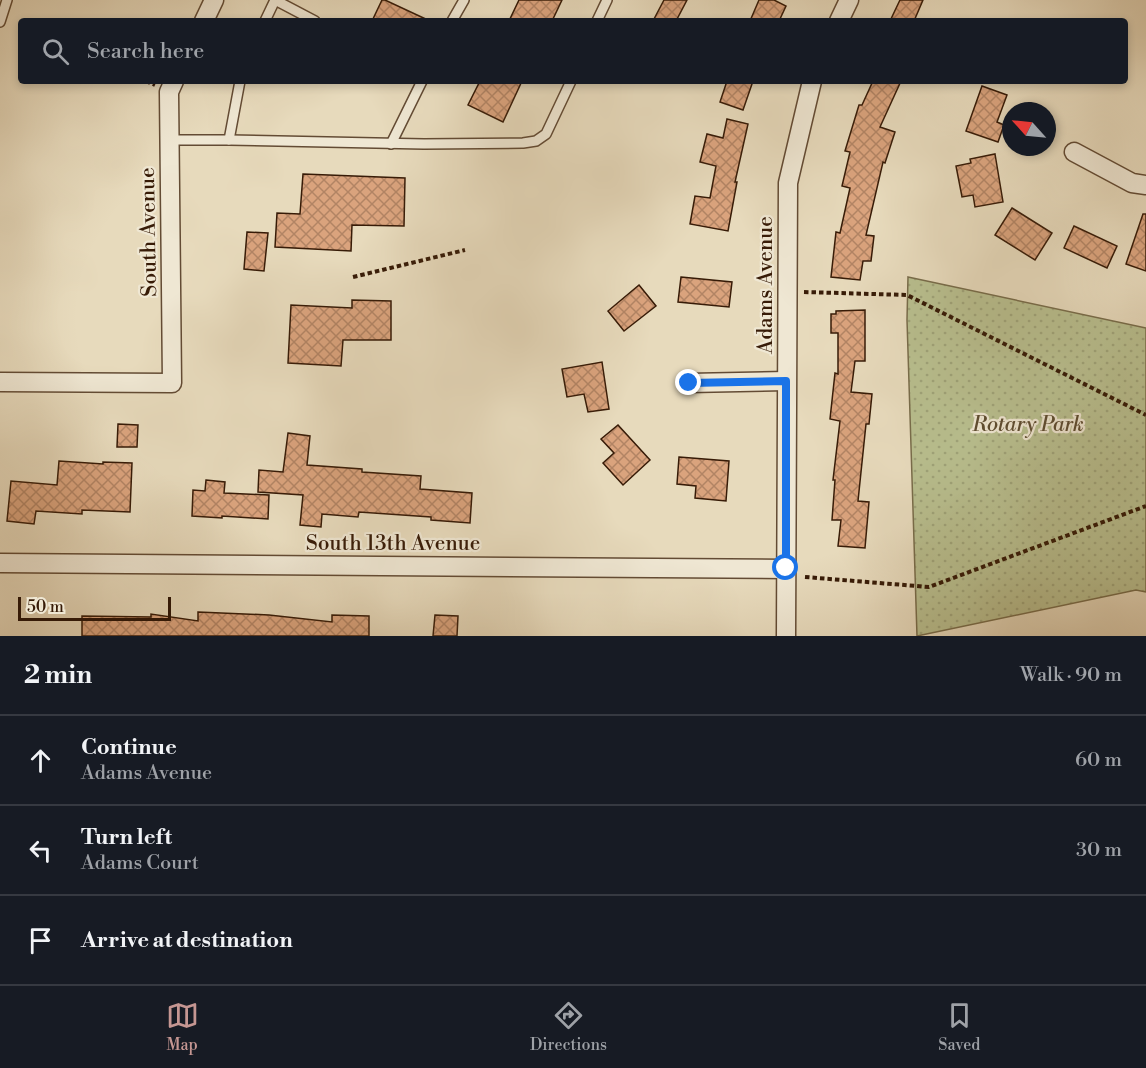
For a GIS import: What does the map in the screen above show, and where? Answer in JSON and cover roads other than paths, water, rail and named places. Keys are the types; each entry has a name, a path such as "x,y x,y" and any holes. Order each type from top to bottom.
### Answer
{"street":[{"path":"205,18 214,0"},
{"path":"840,18 849,0"},
{"name":"South Avenue","path":"0,382 172,383 169,92 173,84"},
{"name":"Adams Avenue","path":"786,636 788,183 811,84"},
{"path":"1074,152 1132,183 1146,185"},
{"path":"689,383 786,381"},
{"name":"South 13th Avenue","path":"0,563 786,572"}],"lane":[{"path":"0,22 7,0"},
{"path":"266,18 275,0 309,18"},
{"path":"454,18 464,0"},
{"path":"598,18 607,0"},
{"path":"229,140 239,84"},
{"path":"391,144 420,84"},
{"path":"170,140 391,144 523,143 536,141 546,134 570,84"}],"park label":[{"name":"Rotary Park","path":"1028,424"}]}
